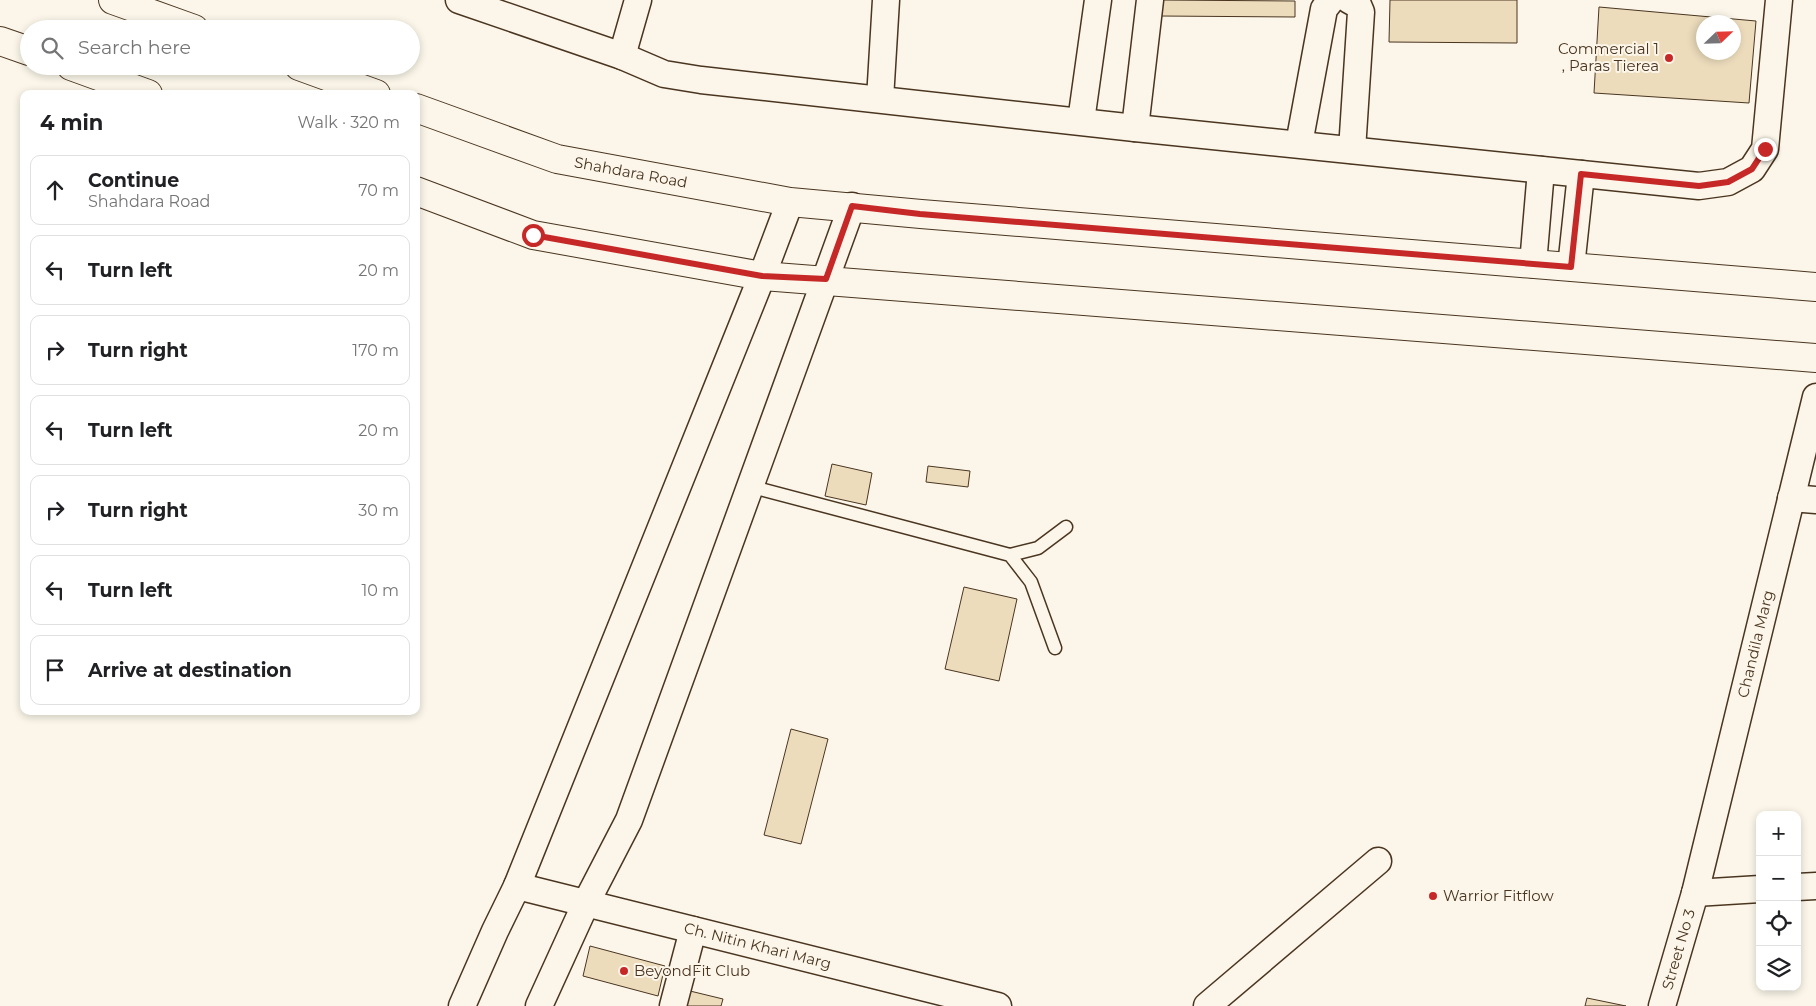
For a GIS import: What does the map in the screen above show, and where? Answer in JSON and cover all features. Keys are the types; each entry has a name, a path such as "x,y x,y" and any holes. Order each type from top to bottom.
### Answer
{"street":[{"path":"113,0 169,20"},
{"path":"459,0 622,56 664,74 701,80 1081,120 1135,128 1699,186 1728,182 1752,169 1765,149 1779,0"},
{"path":"622,56 638,0"},
{"path":"880,99 886,0"},
{"path":"1081,120 1098,0"},
{"path":"1135,128 1150,0"},
{"path":"1299,144 1324,9 1331,0"},
{"path":"1349,0 1358,5 1361,12 1352,150"},
{"path":"0,41 20,48"},
{"path":"96,75 137,90"},
{"path":"324,75 365,90"},
{"name":"Shahdara Road","path":"420,109 557,160 790,202 1816,287"},
{"path":"1533,264 1541,170"},
{"path":"1571,267 1581,174"},
{"path":"420,193 533,235 762,276 826,279 1816,358"},
{"path":"462,1006 517,886 790,202"},
{"path":"539,1006 586,903 629,820 852,206"},
{"name":"Chandila Marg","path":"1695,892 1804,499 1816,397"},
{"path":"1207,1006 1378,861"},
{"name":"Ch. Nitin Khari Marg","path":"517,886 998,1006"},
{"path":"1801,887 1816,886"},
{"path":"1695,892 1756,889"},
{"name":"Street No 3","path":"1662,1006 1695,892"},
{"path":"673,1006 693,930"}],"lane":[{"path":"749,486 1010,555 1038,548 1066,527"},
{"path":"1010,555 1030,582 1055,648"}],"building":[{"path":"1160,0 1295,1 1295,17 1159,16"},
{"path":"1390,0 1517,0 1517,43 1389,42"},
{"path":"1599,7 1696,16 1696,60 1741,60 1741,20 1756,21 1749,103 1594,93"},
{"path":"832,464 872,473 866,505 825,496"},
{"path":"928,466 970,471 968,487 926,482"},
{"path":"964,587 1017,599 999,681 945,669"},
{"path":"791,729 828,739 801,844 764,835"},
{"name":"BeyondFit Club","path":"590,946 665,966 658,996 583,976"},
{"path":"690,991 723,999 721,1006 686,1006"},
{"path":"1587,998 1626,1006 1585,1006"}],"place":[{"name":"Commercial 1 , Paras Tierea","path":"1669,58"},
{"name":"Warrior Fitflow","path":"1433,896"},
{"name":"BeyondFit Club","path":"624,971"}],"route":[{"path":"533,235 762,276 826,279 852,206 920,214 1571,267 1581,174 1699,186 1728,182 1752,169 1765,149"}]}
